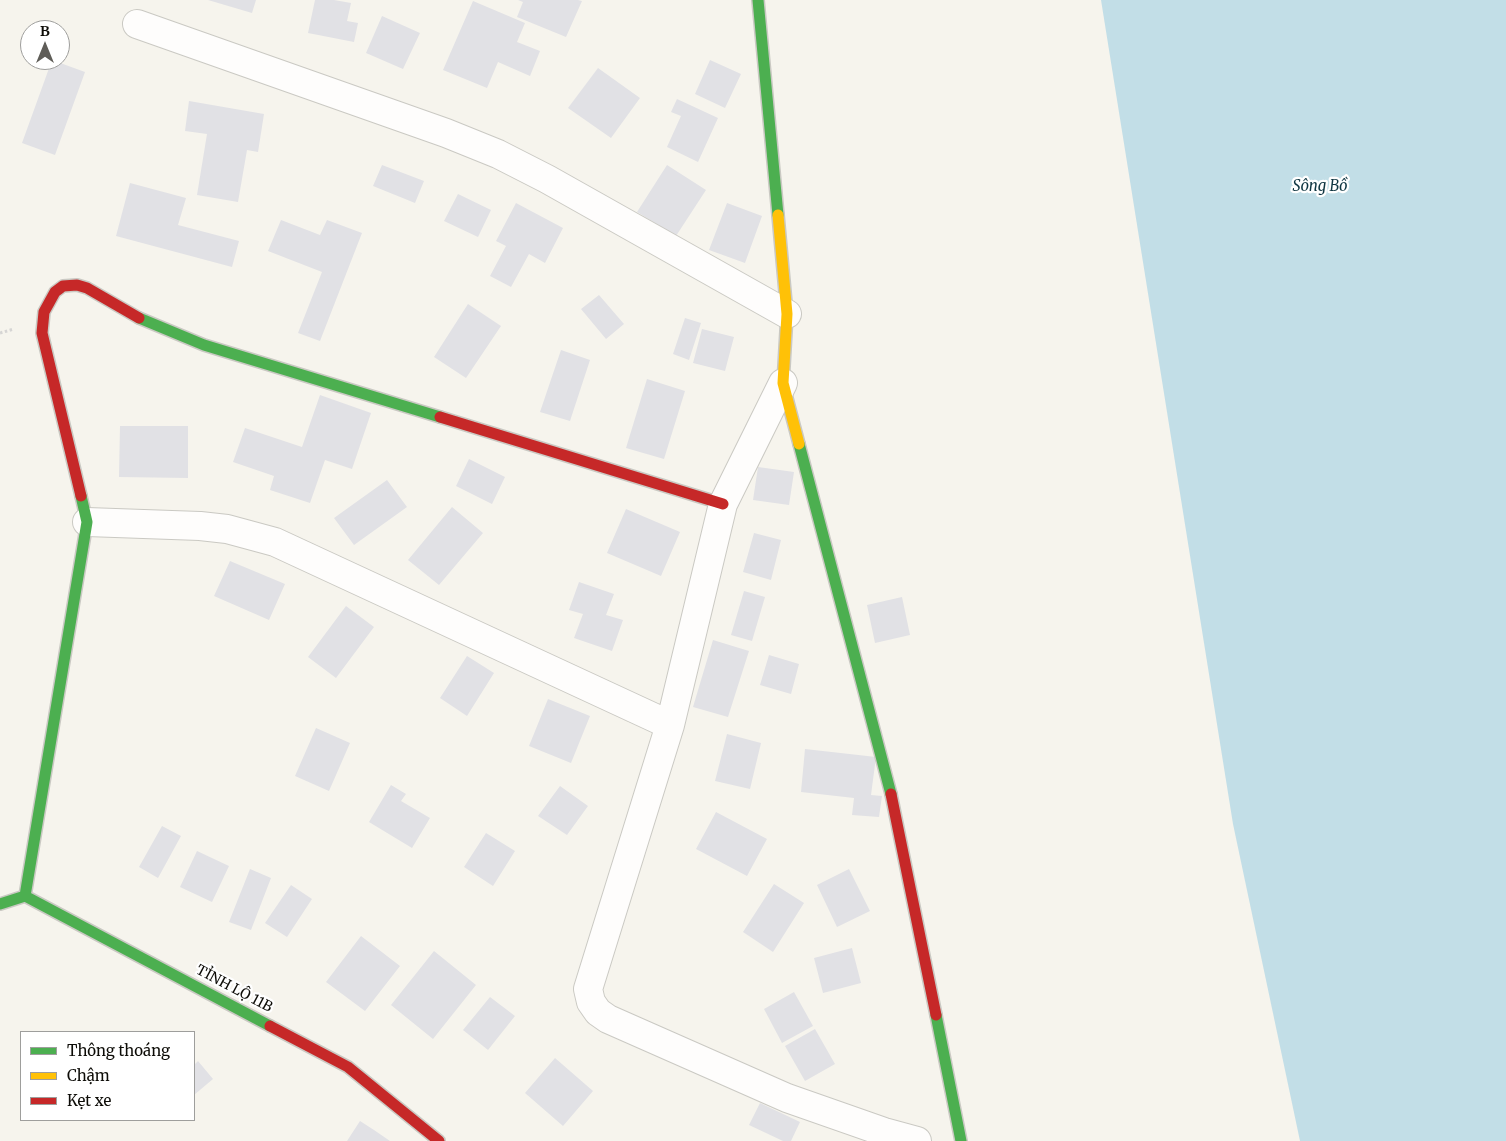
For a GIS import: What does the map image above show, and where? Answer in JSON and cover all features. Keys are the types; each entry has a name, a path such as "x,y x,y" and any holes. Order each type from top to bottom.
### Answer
{"street":[{"path":"758,0 787,314 783,383 887,774 961,1141"},
{"path":"137,24 446,132 498,154 547,179 787,314"},
{"path":"0,904 25,896 87,522 42,332 44,312 55,292 70,284 87,288 145,321 204,345 724,504"},
{"path":"783,383 724,504 670,725 588,989 591,1002 598,1012 608,1019 787,1098 884,1132 917,1141"},
{"path":"87,522 218,528 249,534 275,542 670,725"},
{"name":"TỈNH LỘ 11B","path":"25,896 348,1067 439,1141"}],"water":[{"name":"Sông Bồ","path":"1101,0 1506,0 1506,1141 1300,1141 1233,824"}],"building":[{"path":"208,0 256,0 252,13"},
{"path":"315,0 334,0 351,3 347,21 358,23 354,42 308,33"},
{"path":"518,0 582,1 566,37 517,17 523,2"},
{"path":"473,1 525,23 517,42 540,51 530,76 498,62 487,88 443,70"},
{"path":"382,16 420,33 403,69 366,53"},
{"path":"710,60 741,74 725,108 695,94"},
{"path":"70,67 85,72 55,155 22,143 48,70 70,70"},
{"path":"598,68 640,98 611,138 568,108"},
{"path":"677,99 718,118 698,162 667,147 681,116 671,112"},
{"path":"189,101 264,114 258,152 247,150 238,202 197,195 207,134 185,131"},
{"path":"382,165 424,181 415,203 373,186"},
{"path":"667,165 706,190 676,236 637,212"},
{"path":"130,183 186,198 178,225 239,241 232,267 116,236"},
{"path":"458,194 491,210 478,237 444,221"},
{"path":"516,203 563,228 545,263 529,254 511,287 490,276 506,246 496,241"},
{"path":"727,203 762,216 745,263 709,250"},
{"path":"281,220 320,235 327,220 362,233 320,341 298,333 322,272 268,251"},
{"path":"599,295 624,324 606,339 581,309"},
{"path":"468,304 501,326 466,378 434,357"},
{"path":"685,318 701,323 689,360 673,354"},
{"path":"702,329 734,337 725,371 693,363"},
{"path":"561,350 590,360 570,421 540,412"},
{"path":"647,379 685,391 664,459 626,448"},
{"path":"320,395 371,413 352,469 325,460 310,503 270,490 274,476 233,462 245,428 302,447"},
{"path":"120,426 188,426 188,478 119,477"},
{"path":"469,459 505,477 492,504 456,486"},
{"path":"758,467 794,472 789,505 753,500"},
{"path":"387,480 407,507 354,545 334,518"},
{"path":"452,507 483,533 439,585 408,560"},
{"path":"626,509 680,532 661,576 607,553"},
{"path":"754,533 781,540 771,580 743,572"},
{"path":"230,561 285,584 269,620 214,596"},
{"path":"579,582 614,594 606,615 623,620 612,651 574,638 583,614 569,610"},
{"path":"744,591 765,597 752,641 731,635"},
{"path":"902,597 910,635 875,643 867,605"},
{"path":"346,606 374,627 336,678 308,657"},
{"path":"713,640 749,651 728,717 693,707"},
{"path":"769,655 799,664 791,694 760,685"},
{"path":"467,656 494,673 467,716 440,698"},
{"path":"548,699 590,716 571,763 529,746"},
{"path":"316,728 350,743 329,791 295,776"},
{"path":"727,734 761,743 750,789 715,781"},
{"path":"805,749 876,757 871,795 882,796 879,817 852,815 854,798 801,792"},
{"path":"391,785 406,794 401,801 430,818 412,848 369,822"},
{"path":"560,786 588,806 567,835 538,816"},
{"path":"716,812 767,839 747,876 696,849"},
{"path":"162,826 181,836 158,878 139,867"},
{"path":"486,833 515,851 493,886 464,867"},
{"path":"197,851 229,866 212,902 180,887"},
{"path":"250,869 271,878 251,930 229,922"},
{"path":"849,869 870,911 837,927 817,885"},
{"path":"774,884 804,903 773,952 743,932"},
{"path":"291,885 312,899 287,937 265,923"},
{"path":"361,936 400,966 365,1011 326,982"},
{"path":"852,948 861,983 823,993 814,958"},
{"path":"434,951 476,985 433,1039 391,1005"},
{"path":"794,992 813,1026 782,1043 764,1009"},
{"path":"490,997 515,1016 488,1050 463,1030"},
{"path":"815,1029 835,1064 805,1081 785,1046"},
{"path":"555,1058 593,1091 563,1126 525,1093"},
{"path":"198,1061 213,1079 195,1094 195,1064"},
{"path":"760,1103 800,1122 791,1141 783,1141 749,1125"},
{"path":"360,1121 374,1130 390,1141 347,1141"}],"traffic: fast":[{"path":"758,0 778,215"},
{"path":"139,318 204,345 440,417"},
{"path":"799,444 891,794"},
{"path":"25,896 87,522 81,496"},
{"path":"0,904 25,896 270,1026"},
{"path":"936,1015 961,1141"}],"traffic: slow":[{"path":"778,215 787,314 783,383 799,444"}],"traffic: jam":[{"path":"81,496 42,333 44,312 55,292 63,286 77,285 87,288 139,318"},
{"path":"440,417 723,504"},
{"path":"891,794 936,1015"},
{"path":"270,1026 348,1067 439,1141"}]}
